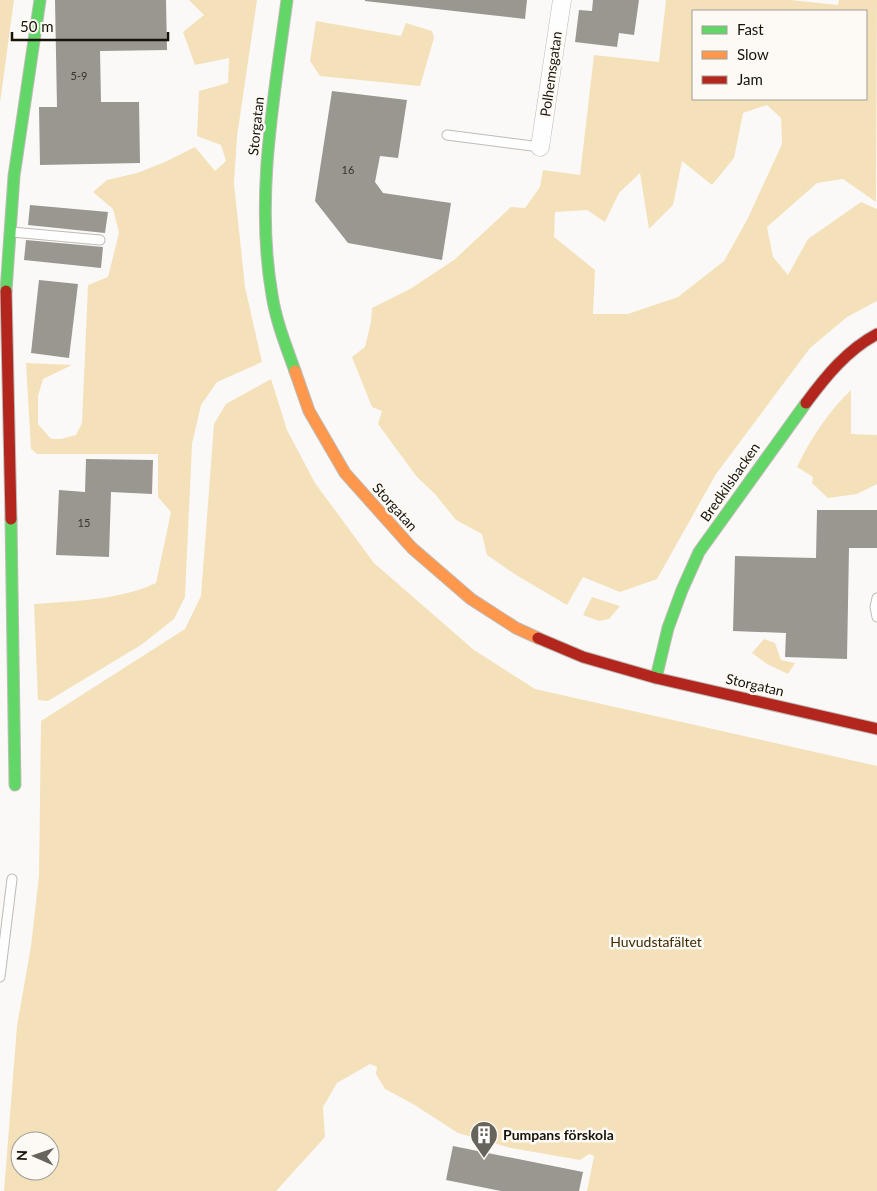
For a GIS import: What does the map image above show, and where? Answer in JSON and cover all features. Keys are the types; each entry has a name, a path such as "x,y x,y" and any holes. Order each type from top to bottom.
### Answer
{"street":[{"path":"14,785 15,714 6,283 14,176 40,0"},
{"name":"Storgatan","path":"287,0 267,150 265,202 266,255 272,297 284,340 309,411 345,473 412,548 471,599 516,628 583,657 656,678 877,729"},
{"name":"Polhemsgatan","path":"540,147 562,0"},
{"name":"Bredkilsbacken","path":"656,678 668,628 699,552 782,434 827,375 860,343 877,334"}],"lane":[{"path":"446,135 540,147"},
{"path":"10,231 100,240"},
{"path":"877,598 875,607 877,617"},
{"path":"0,977 12,879"}],"green space":[{"path":"0,0 14,0 0,103"},
{"path":"189,0 257,0 237,137 234,183 245,287 262,362 217,382 201,405 192,444 185,597 174,619 141,645 48,701 38,700 34,604 81,601 112,596 142,589 156,583 171,512 158,497 158,454 37,454 31,449 26,363 72,365 43,379 38,396 38,424 51,439 61,439 76,435 82,423 88,285 108,277 119,233 113,209 93,192 107,180 137,173 195,147 215,171 226,161 221,145 197,136 199,91 228,83 229,58 195,65 183,32 204,15"},
{"path":"666,0 790,0 838,5 839,0 877,0 876,202 843,179 817,183 767,227 773,257 788,275 808,239 861,202 877,209 877,301 847,317 810,348 716,474 657,579 620,592 583,577 567,605 516,575 487,555 482,534 456,520 435,494 417,477 378,424 382,411 372,407 352,357 365,347 372,308 410,289 454,260 511,207 525,208 540,187 543,170 580,175 594,55 659,62","holes":["767,105 781,118 782,144 747,220 724,261 678,297 628,314 593,314 595,270 554,237 555,212 587,210 605,222 619,193 640,173 649,229 673,205 682,161 712,185 734,158 743,113"]},
{"path":"316,21 401,36 406,23 432,31 434,38 420,86 320,76 310,61"},
{"name":"Huvudstafältet","path":"271,379 287,430 315,483 374,563 474,650 535,689 877,766 877,1191 587,1191 594,1156 589,1154 580,1160 511,1148 458,1133 413,1104 385,1089 376,1074 377,1067 370,1064 337,1083 323,1107 325,1137 276,1191 4,1191 17,1026 31,946 39,876 41,721 185,629 201,596 214,424 226,404"},
{"path":"851,390 851,434 877,435 877,484 857,494 828,498 812,483 813,477 797,467 821,426"},
{"path":"592,597 620,606 609,619 599,621 583,615"},
{"path":"764,639 775,643 781,660 795,663 788,674 767,664 752,653"}],"building":[{"path":"55,0 166,0 167,50 100,51 101,102 139,102 140,163 40,165 39,107 57,107"},
{"path":"365,0 527,0 525,19"},
{"path":"593,0 639,0 634,35 619,33 617,47 575,42 579,10 592,11"},
{"path":"332,91 407,100 398,158 380,156 375,182 383,193 451,203 442,260 348,243 315,201"},
{"path":"30,205 108,212 105,233 28,225"},
{"path":"26,240 103,247 101,268 24,260"},
{"path":"39,280 78,284 69,358 31,353"},
{"path":"86,459 153,460 152,494 111,492 109,557 56,555 59,490 85,492"},
{"path":"817,510 877,510 877,548 849,548 847,659 785,657 786,633 733,631 735,556 816,558"},
{"name":"Pumpans förskola","path":"453,1146 583,1172 579,1191 501,1191 446,1180"}],"traffic: fast":[{"path":"6,291 14,176 40,0"},
{"path":"287,0 268,148 265,221 272,295 276,314 295,371"},
{"path":"656,678 668,628 699,552 806,403"},
{"path":"11,519 15,785"}],"traffic: slow":[{"path":"295,371 309,411 345,473 412,548 471,599 516,628 538,638"}],"traffic: jam":[{"path":"6,291 11,519"},
{"path":"806,403 829,374 847,356 866,340 877,334"},
{"path":"538,638 583,657 656,678 877,729"}],"place":[{"name":"Pumpans förskola","path":"484,1159"}]}
